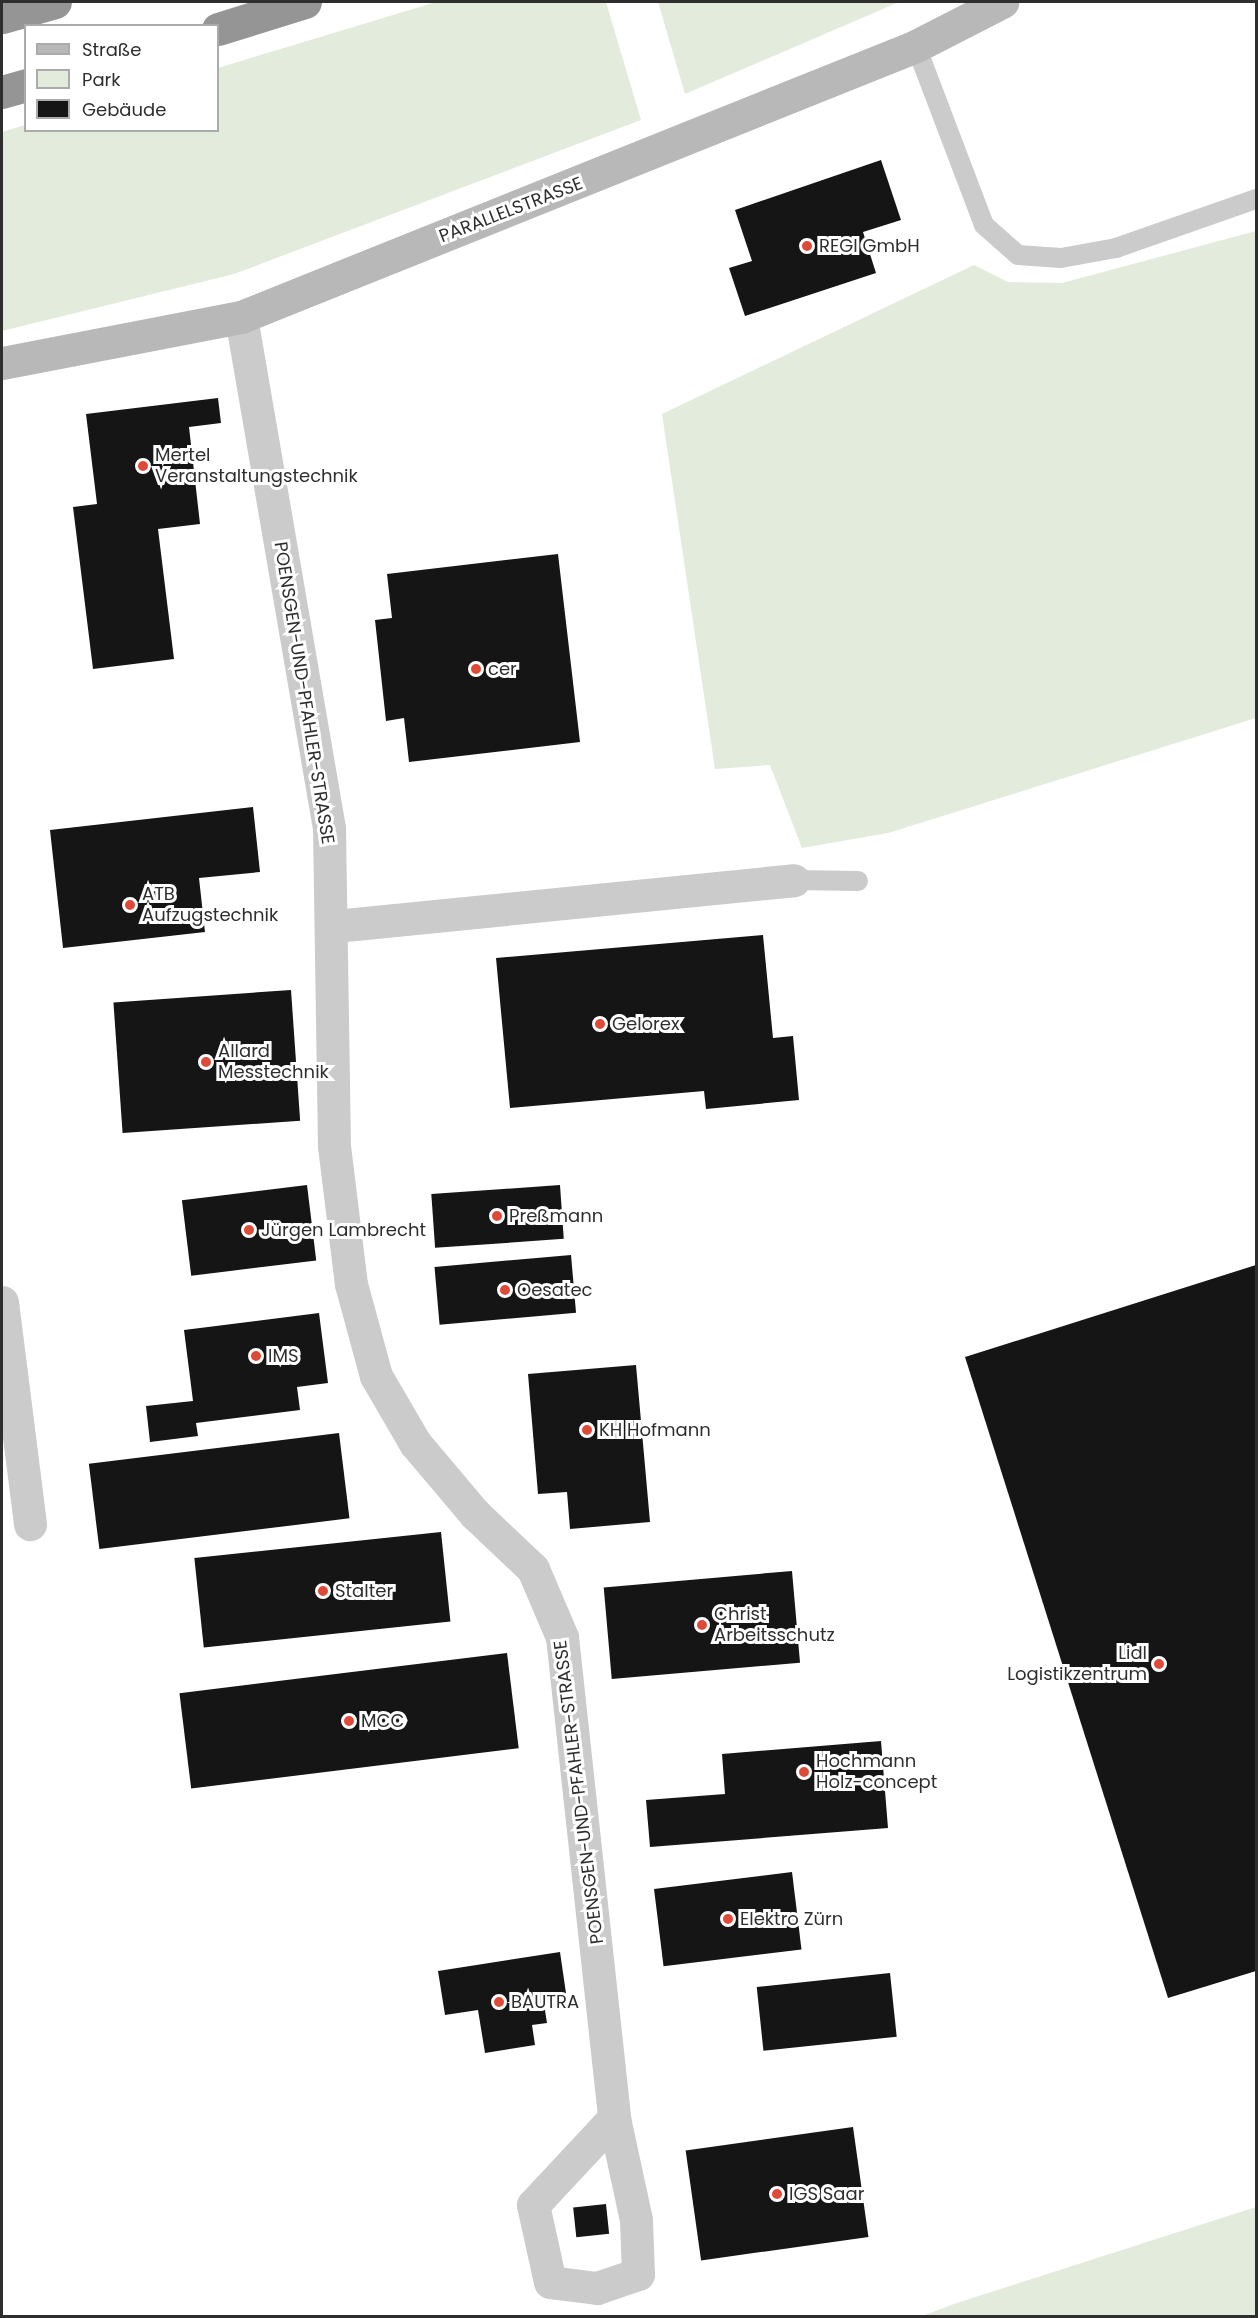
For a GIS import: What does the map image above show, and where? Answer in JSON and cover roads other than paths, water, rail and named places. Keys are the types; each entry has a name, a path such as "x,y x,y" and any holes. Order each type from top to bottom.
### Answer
{"highway":[{"path":"2,17 55,2"},
{"path":"219,29 305,2"},
{"path":"2,92 24,86"}],"street":[{"name":"PARALLELSTRASSE","path":"2,363 241,316 916,46 1002,2"},
{"name":"POENSGEN-UND-PFAHLER-STRASSE","path":"241,316 329,828 335,926 334,1146 351,1284 375,1376 409,1434 475,1514 533,1569 562,1637 614,2118 636,2220 638,2274 597,2288 550,2282 533,2205 614,2118"},
{"path":"335,926 794,880"},
{"path":"2,1302 30,1524"}],"lane":[{"path":"916,46 984,225 1018,255 1061,258 1116,248 1257,200"},
{"path":"794,880 858,881"}],"place":[{"name":"REGI GmbH","path":"807,246"},
{"name":"Mertel Veranstaltungstechnik","path":"143,466"},
{"name":"cer","path":"476,669"},
{"name":"ATB Aufzugstechnik","path":"130,905"},
{"name":"Gelorex","path":"600,1024"},
{"name":"Allard Messtechnik","path":"206,1062"},
{"name":"Preßmann","path":"497,1216"},
{"name":"Jürgen Lambrecht","path":"249,1230"},
{"name":"Oesatec","path":"505,1290"},
{"name":"IMS","path":"256,1356"},
{"name":"KH Hofmann","path":"587,1430"},
{"name":"Stalter","path":"323,1591"},
{"name":"Christ Arbeitsschutz","path":"702,1625"},
{"name":"Lidl Logistikzentrum","path":"1159,1664"},
{"name":"MCC","path":"349,1721"},
{"name":"Hochmann Holz-concept","path":"804,1772"},
{"name":"Elektro Zürn","path":"728,1919"},
{"name":"BAUTRA","path":"499,2002"},
{"name":"IGS Saar","path":"777,2194"}]}
